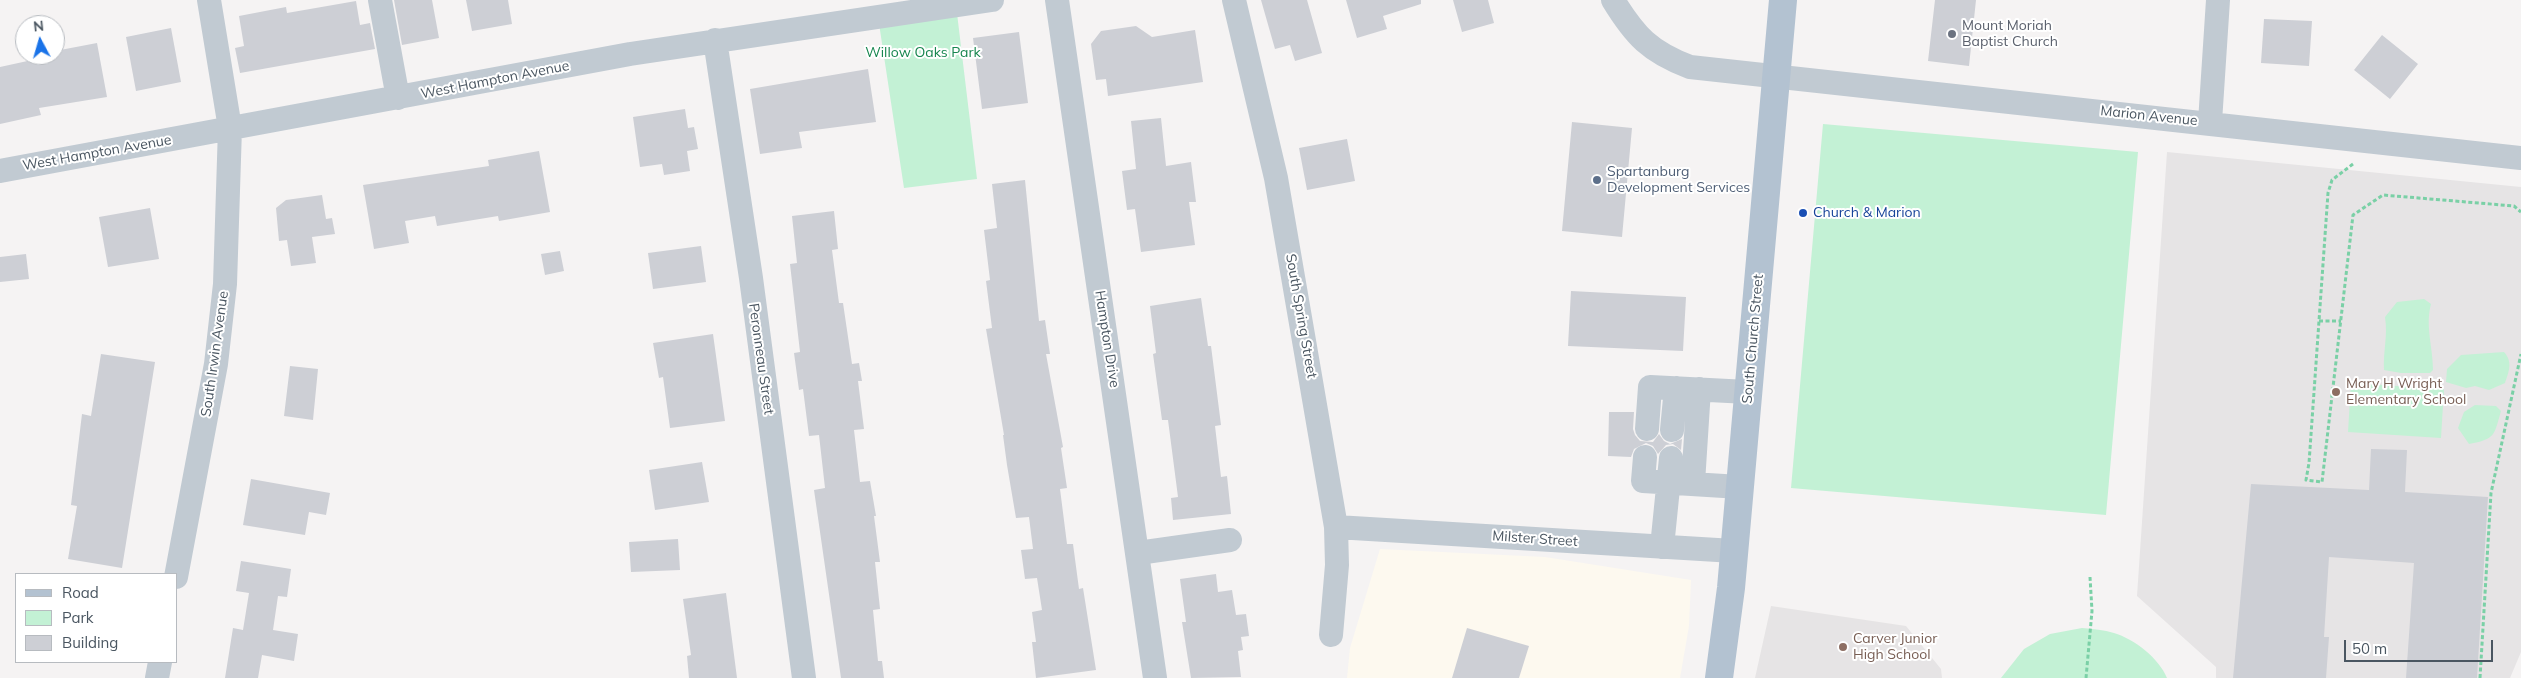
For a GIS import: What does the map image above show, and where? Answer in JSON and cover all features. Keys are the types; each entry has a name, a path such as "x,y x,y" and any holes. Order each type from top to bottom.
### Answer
{"main road":[{"name":"South Church Street","path":"1719,678 1734,551 1778,75 1783,0"}],"street":[{"name":"South Irwin Avenue","path":"177,573 216,364 221,324 230,128 209,0"},
{"path":"380,0 398,98"},
{"name":"West Hampton Avenue","path":"0,171 620,56 715,40 992,0"},
{"name":"Hampton Drive","path":"1057,0 1156,678"},
{"name":"South Spring Street","path":"1234,0 1276,178 1336,527 1337,565 1331,635"},
{"path":"1613,0 1630,27 1646,45 1667,58 1690,67 1778,75"},
{"path":"2210,122 2218,0"},
{"name":"Peronneau Street","path":"715,40 751,278 804,678"},
{"name":"Marion Avenue","path":"1778,75 2521,158"},
{"path":"1647,429 1650,387 1748,392"},
{"path":"1672,430 1676,388"},
{"path":"1693,483 1699,389"},
{"path":"1645,457 1643,481 1740,487"},
{"path":"1662,547 1671,458"},
{"name":"Milster Street","path":"1336,527 1734,551"},
{"path":"1138,553 1230,540"},
{"path":"157,678 160,663"}],"path":[{"path":"2353,164 2332,180 2328,193 2309,463 2306,480 2322,482 2353,215 2383,194 2514,206 2521,212"},
{"path":"2319,321 2341,321"},
{"path":"2480,678 2488,588 2492,493 2521,354"},
{"path":"2086,678 2092,611 2090,577"}],"shaded area":[{"name":"Mary H Wright Elementary School","path":"2167,152 2521,187 2521,652 2510,678 2216,678 2216,667 2137,596"},
{"path":"1380,549 1545,557 1691,580 1689,626 1680,678 1347,678 1350,648"},
{"name":"Carver Junior High School","path":"1771,606 1906,626 1941,669 1942,678 1755,678"}],"green space":[{"name":"Willow Oaks Park","path":"956,5 977,179 904,188 878,17"},
{"path":"1823,124 2138,152 2106,515 1791,488"},
{"path":"2424,299 2431,304 2429,328 2433,370 2430,373 2401,373 2384,370 2385,317 2397,302"},
{"path":"2504,352 2509,359 2509,371 2505,383 2489,390 2475,386 2466,388 2446,382 2447,369 2461,355"},
{"path":"2351,383 2444,389 2441,438 2348,432"},
{"path":"2475,405 2496,406 2501,411 2497,426 2492,435 2484,440 2469,444 2458,428 2464,412"},
{"path":"2082,628 2110,632 2130,640 2145,650 2158,663 2167,678 2001,678 2024,649 2050,634"}],"building":[{"path":"394,0 432,0 439,38 402,45"},
{"path":"466,0 508,0 512,24 472,31"},
{"path":"1261,0 1307,0 1322,53 1295,61 1290,45 1275,49"},
{"path":"1346,0 1421,0 1421,4 1383,16 1387,29 1357,38"},
{"path":"1453,0 1488,0 1494,23 1462,32"},
{"name":"Mount Moriah Baptist Church","path":"1935,0 1976,0 1969,66 1928,61"},
{"path":"356,1 360,25 370,23 375,49 240,73 235,48 244,46 239,16 286,7 287,13"},
{"path":"2264,19 2312,21 2309,66 2261,63"},
{"path":"1136,26 1152,37 1195,30 1203,82 1108,96 1106,79 1096,80 1091,44 1101,31"},
{"path":"171,28 181,82 136,91 126,37"},
{"path":"1019,32 1028,103 982,109 973,38"},
{"path":"2382,35 2418,64 2390,99 2354,70"},
{"path":"97,43 107,97 39,108 41,115 0,124 0,67 15,64 65,65 65,49"},
{"path":"868,69 876,122 799,132 802,148 760,154 750,89"},
{"path":"685,109 688,128 694,127 698,149 687,151 690,171 664,175 662,164 640,167 633,117"},
{"path":"1161,118 1166,166 1191,162 1196,202 1189,202 1195,245 1141,252 1135,209 1127,210 1122,171 1136,169 1131,121"},
{"name":"Spartanburg Development Services","path":"1572,122 1632,128 1622,237 1562,231"},
{"path":"1347,139 1355,181 1307,190 1299,148"},
{"path":"539,151 550,212 499,221 498,216 437,226 435,216 405,221 409,243 374,249 363,185 489,166 488,160"},
{"path":"1025,180 1039,321 1045,320 1050,354 1046,354 1063,447 1061,448 1067,488 1060,489 1067,544 1073,544 1079,589 1083,588 1096,670 1036,678 1032,642 1036,642 1032,612 1042,610 1037,578 1025,579 1021,550 1033,549 1029,517 1016,518 986,329 992,328 986,281 990,280 984,230 997,228 992,184"},
{"path":"322,195 326,219 332,218 335,234 312,237 316,263 291,266 287,240 279,241 276,208 286,200"},
{"path":"150,208 159,259 108,267 99,217"},
{"path":"834,211 838,249 832,250 839,303 843,303 852,364 859,363 862,381 858,381 864,429 854,430 860,482 870,481 876,516 874,516 880,562 875,562 880,609 873,610 878,661 882,661 884,678 841,678 814,490 825,488 819,435 809,436 803,389 799,390 794,353 800,352 790,264 797,263 792,216"},
{"path":"701,246 706,282 653,289 648,253"},
{"path":"560,251 564,271 545,275 541,254"},
{"path":"26,254 29,279 0,282 0,257"},
{"path":"1571,291 1686,297 1683,351 1568,346"},
{"path":"1201,298 1208,346 1211,346 1221,425 1215,426 1221,477 1227,476 1231,514 1173,520 1171,498 1178,497 1168,420 1162,420 1153,354 1156,353 1150,306"},
{"path":"713,334 725,421 670,428 663,377 659,378 653,343"},
{"path":"101,354 155,362 122,568 68,559 77,506 71,505 82,414 91,416"},
{"path":"290,366 318,369 313,420 284,416"},
{"path":"1609,412 1634,412 1633,429 1640,441 1653,442 1659,434 1664,441 1670,444 1682,439 1681,450 1673,444 1666,445 1658,454 1653,446 1646,443 1634,449 1631,457 1608,456"},
{"path":"2371,449 2407,450 2405,492 2488,497 2477,678 2406,678 2414,563 2329,557 2324,637 2329,637 2326,678 2233,678 2251,484 2369,490"},
{"path":"702,462 709,502 655,510 649,470"},
{"path":"251,479 330,493 326,515 309,512 305,535 243,525"},
{"path":"678,539 680,570 631,572 629,542"},
{"path":"241,561 291,569 287,597 278,596 273,630 298,634 294,661 262,655 258,678 225,678 233,628 243,630 249,593 236,591"},
{"path":"1216,574 1218,592 1232,590 1236,615 1246,614 1249,636 1241,637 1243,650 1238,651 1241,677 1191,678 1182,622 1186,622 1180,579"},
{"path":"726,593 737,678 689,678 687,656 691,655 683,599"},
{"path":"1467,628 1529,646 1519,678 1452,678"}],"place":[{"name":"Mount Moriah Baptist Church","path":"1952,34"},
{"name":"Spartanburg Development Services","path":"1597,180"},
{"name":"Church & Marion","path":"1803,213"},
{"name":"Mary H Wright Elementary School","path":"2336,392"},
{"name":"Carver Junior High School","path":"1843,647"}]}
